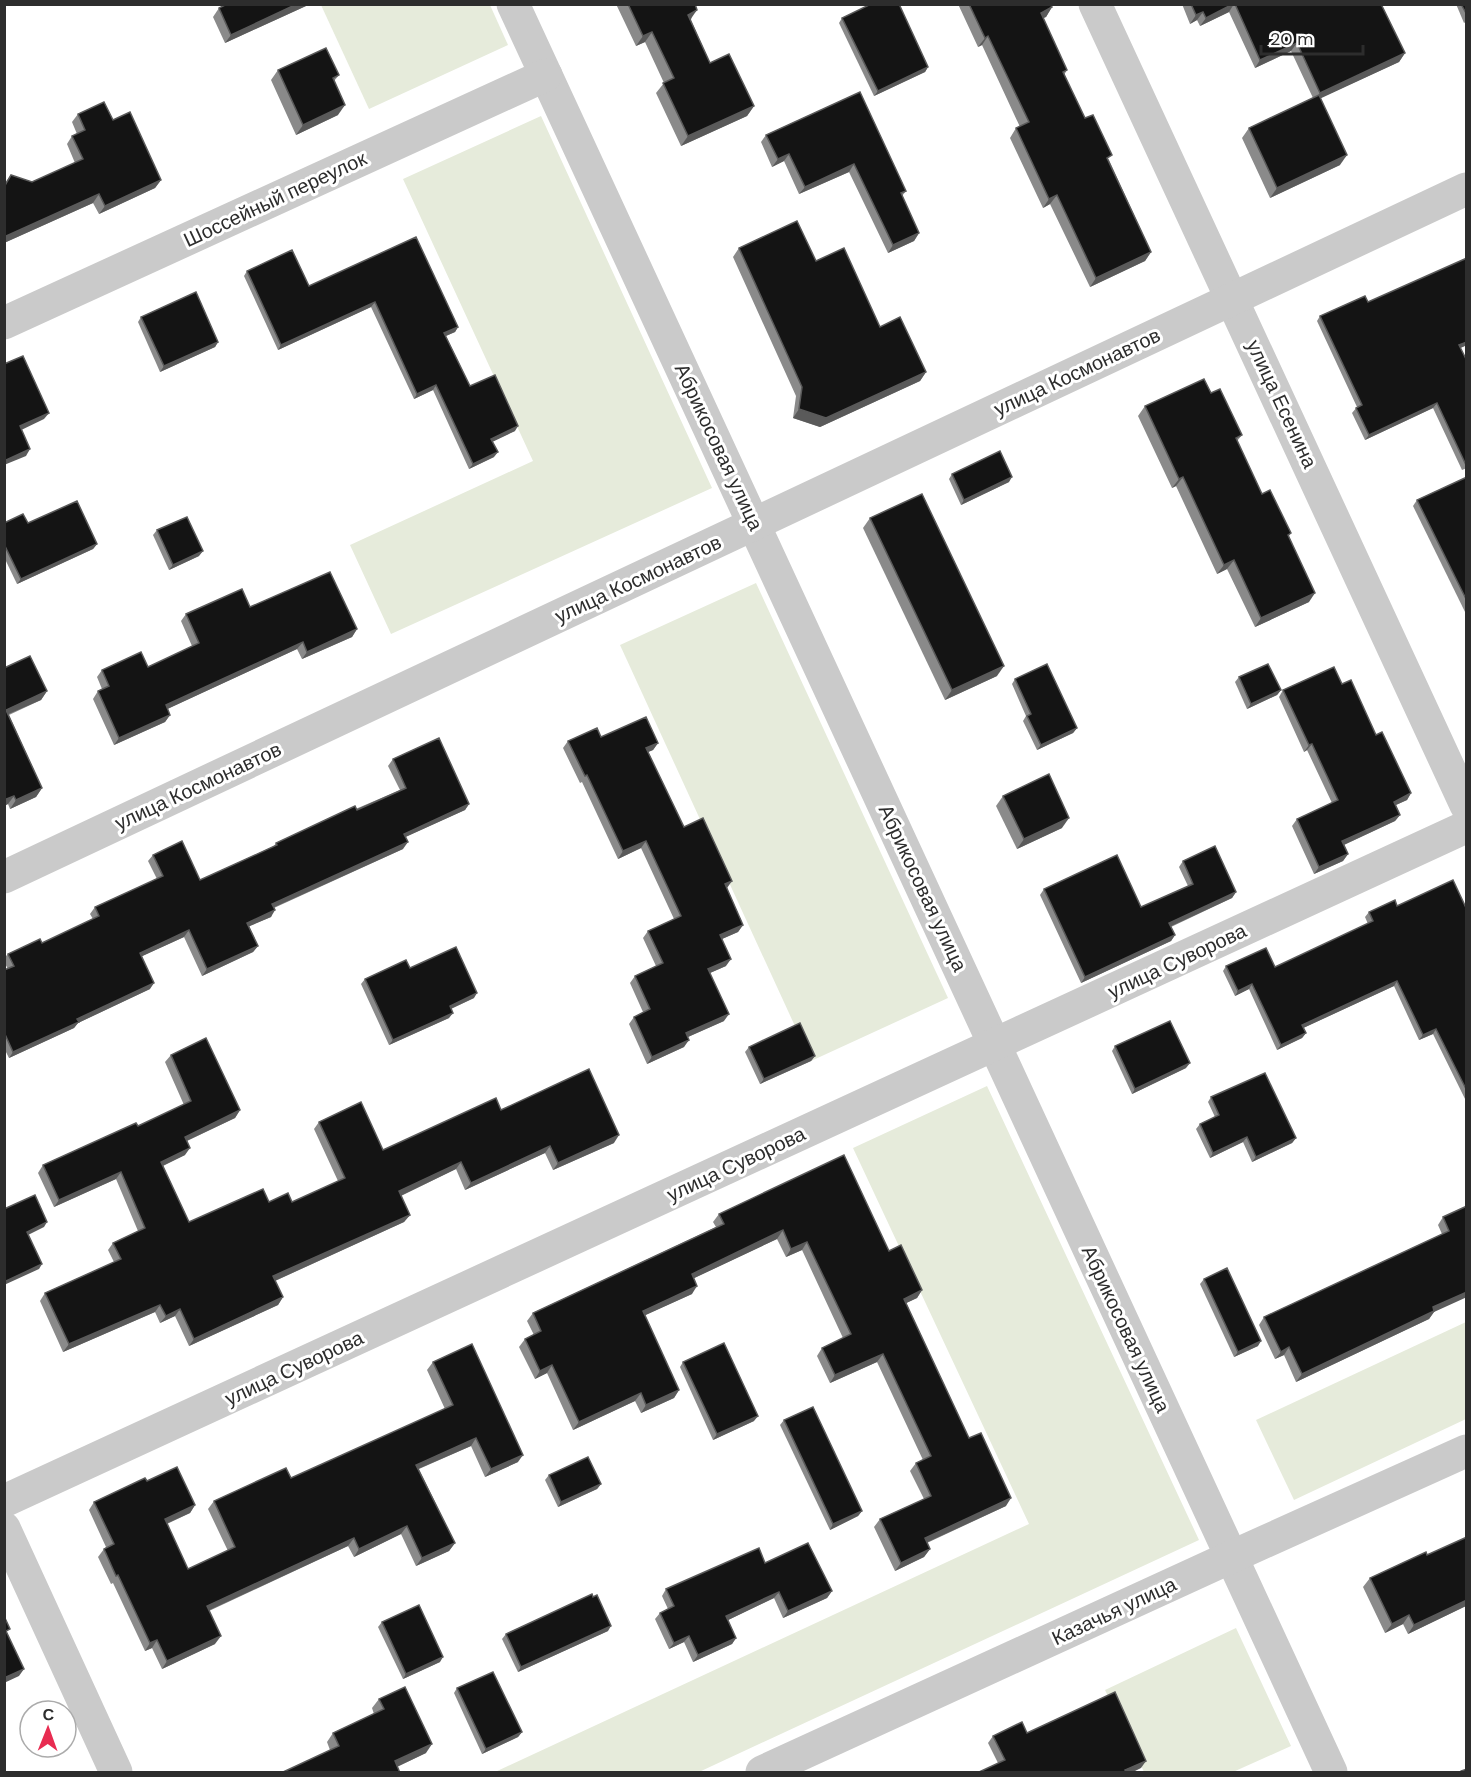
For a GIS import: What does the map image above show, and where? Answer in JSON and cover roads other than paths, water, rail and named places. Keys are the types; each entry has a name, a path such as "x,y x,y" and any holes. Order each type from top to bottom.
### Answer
{"street":[{"name":"Абрикосовая улица","path":"513,4 1331,1773"},
{"name":"улица Есенина","path":"1095,4 1467,805"},
{"name":"Шоссейный переулок","path":"4,323 546,75"},
{"name":"улица Космонавтов","path":"4,877 1467,189"},
{"name":"улица Суворова","path":"4,1501 1467,827"},
{"name":"Казачья улица","path":"762,1773 1467,1451"},
{"path":"4,1528 116,1773"}]}
